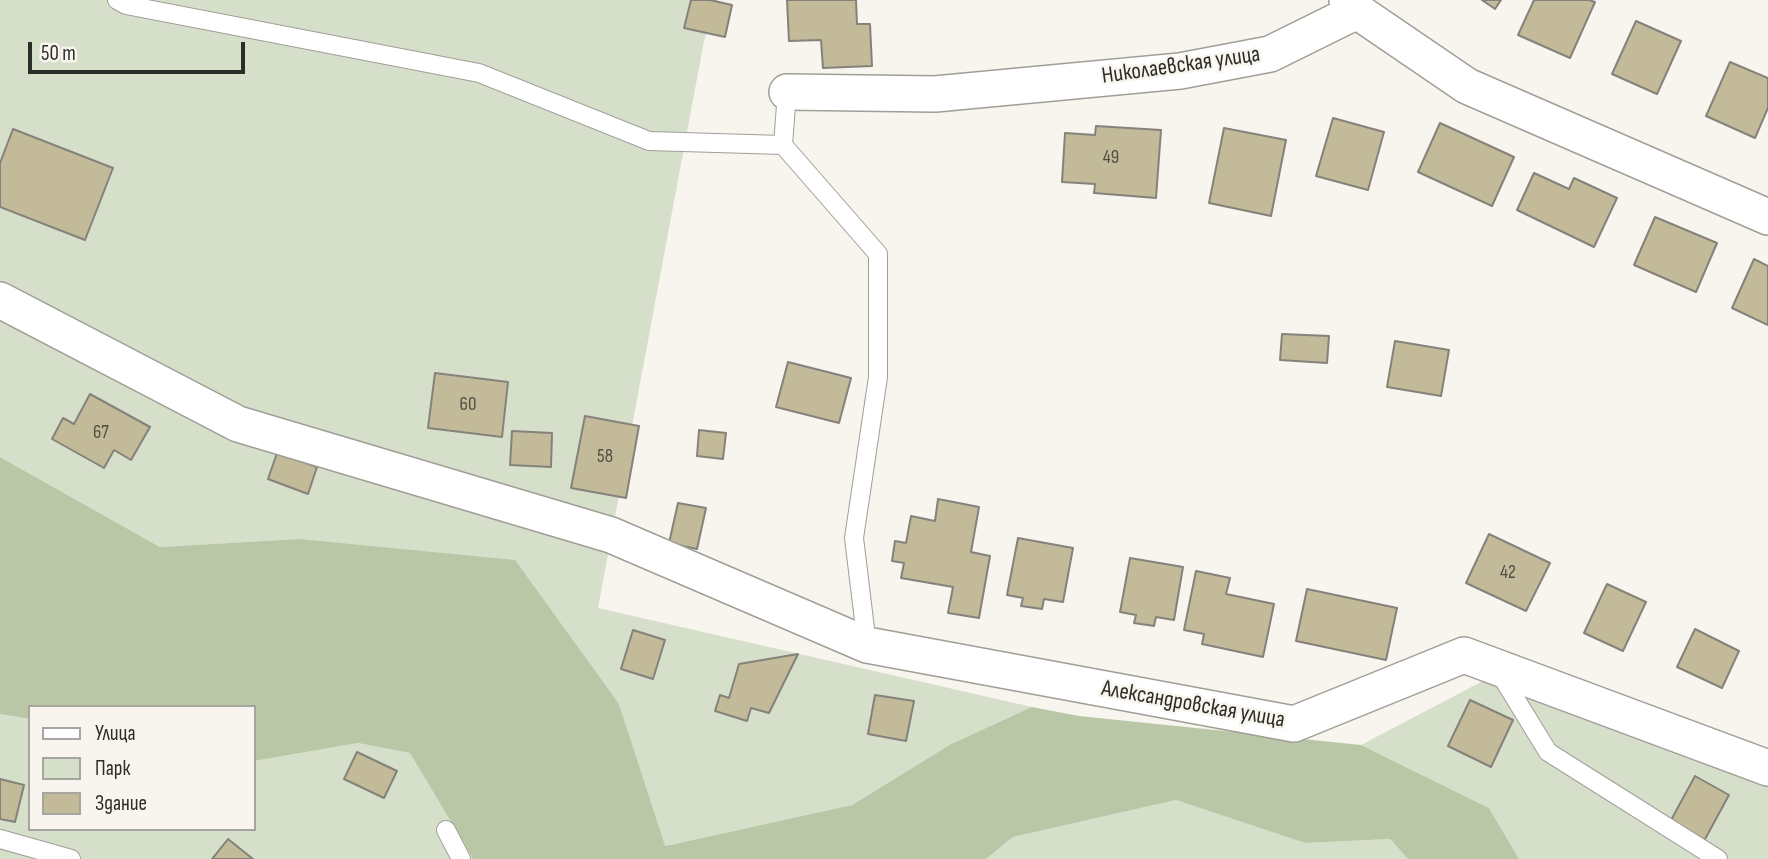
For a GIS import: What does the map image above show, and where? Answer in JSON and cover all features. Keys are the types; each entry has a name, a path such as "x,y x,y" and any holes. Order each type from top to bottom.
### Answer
{"street":[{"name":"Николаевская улица","path":"787,92 935,94 1180,71 1270,54 1352,5 1467,86 1768,217"},
{"name":"Александровская улица","path":"0,300 238,424 611,534 867,645 1294,724 1464,655 1768,768"}],"lane":[{"path":"117,0 126,5 478,73 649,141 783,145"},
{"path":"787,92 783,145 878,254 878,377 854,538 867,645"},
{"path":"1444,664 1500,673 1548,752 1718,859"},
{"path":"446,831 461,859"},
{"path":"0,839 72,859"}],"green space":[{"path":"0,0 718,0 704,41 598,608 1032,707 951,744 852,805 664,846 619,704 299,539 160,547 0,457"},
{"path":"0,457 160,547 299,539 515,560 619,704 665,846 852,805 951,744 1032,707 1079,716 1361,745 1489,808 1519,859 1408,859 1390,839 1305,843 1176,800 1013,837 986,859 473,859 410,753 358,743 256,761 256,705 28,705 28,719 0,714"},
{"path":"1500,672 1768,780 1768,859 1519,859 1489,808 1361,745"},
{"path":"0,714 28,719 28,831 256,831 256,761 358,743 410,753 473,859 0,859"},
{"path":"1176,800 1305,843 1390,839 1408,859 986,859 1013,837"}],"building":[{"path":"691,0 710,0 732,5 725,37 684,28"},
{"path":"787,0 856,0 857,24 870,24 872,66 823,68 821,40 789,41"},
{"path":"1482,0 1501,0 1495,9"},
{"path":"1534,0 1595,2 1570,58 1518,35"},
{"path":"1636,21 1681,41 1657,94 1612,74"},
{"path":"1730,62 1768,78 1768,108 1755,138 1706,116"},
{"path":"1333,118 1384,132 1368,190 1316,176"},
{"path":"1440,123 1514,157 1492,206 1418,172"},
{"path":"1096,126 1161,130 1156,198 1094,193 1095,184 1062,182 1065,133 1095,135"},
{"path":"1224,128 1286,140 1271,216 1209,203"},
{"path":"13,129 113,168 85,240 0,207 0,163"},
{"path":"1534,173 1569,189 1574,178 1617,198 1594,247 1517,210"},
{"path":"1655,217 1717,243 1696,292 1634,265"},
{"path":"1754,259 1768,266 1768,325 1732,308"},
{"path":"1282,334 1329,336 1327,363 1280,360"},
{"path":"1395,341 1449,350 1441,396 1387,387"},
{"path":"788,362 851,378 839,423 776,407"},
{"path":"435,373 508,382 502,437 428,428"},
{"path":"90,394 150,427 131,460 114,450 104,468 52,439 63,418 74,424"},
{"path":"585,416 639,426 626,498 571,488"},
{"path":"699,430 726,433 723,459 697,456"},
{"path":"512,431 552,433 551,467 510,465"},
{"path":"277,453 317,467 308,494 268,479"},
{"path":"938,499 979,507 971,552 990,556 979,618 948,613 953,587 901,578 904,563 892,561 895,541 906,543 911,516 935,521"},
{"path":"678,503 706,508 697,549 669,543"},
{"path":"1489,534 1550,563 1526,611 1466,583"},
{"path":"1018,538 1073,548 1063,602 1044,599 1042,609 1021,606 1023,598 1007,595"},
{"path":"1130,558 1183,567 1174,620 1156,617 1154,626 1134,623 1136,615 1120,612"},
{"path":"1196,571 1230,578 1226,594 1274,604 1263,657 1202,644 1204,634 1184,630"},
{"path":"1607,584 1646,602 1623,651 1584,633"},
{"path":"1307,589 1397,608 1386,660 1296,641"},
{"path":"1695,629 1739,651 1722,688 1677,667"},
{"path":"633,630 665,640 653,679 621,669"},
{"path":"798,654 769,713 751,708 747,721 715,711 720,695 729,698 739,664"},
{"path":"875,695 914,701 906,741 868,734"},
{"path":"1470,700 1513,720 1491,767 1448,746"},
{"path":"357,752 397,771 384,798 344,779"},
{"path":"1695,776 1729,795 1704,841 1670,822"},
{"path":"0,779 24,785 15,822 0,819"},
{"path":"228,839 253,859 212,859"}]}
